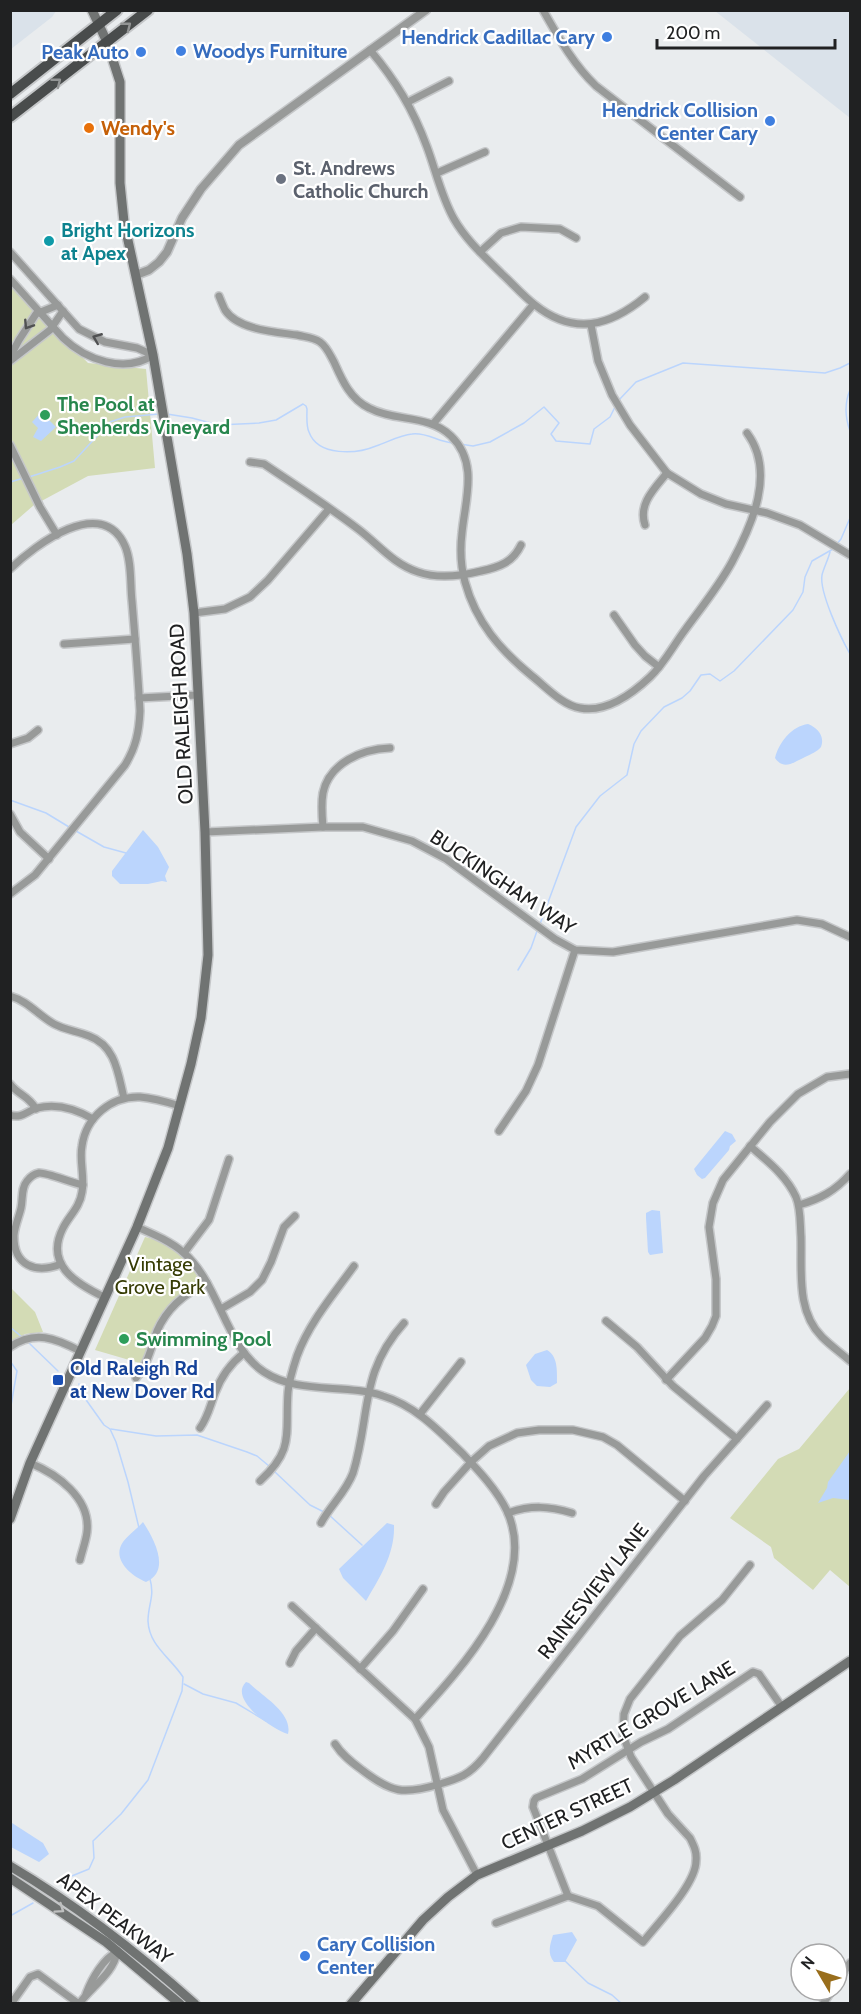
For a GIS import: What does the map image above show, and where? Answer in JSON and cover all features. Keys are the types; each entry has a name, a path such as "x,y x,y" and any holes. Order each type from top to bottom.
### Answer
{"highway":[{"path":"10,94 117,10"},
{"path":"10,117 148,10"}],"main road":[{"name":"OLD RALEIGH ROAD","path":"10,1519 30,1463 137,1227 168,1148 200,1026 206,983 208,935 205,832 194,613 188,554 153,355 124,222 120,183 120,82 107,42 92,10"},
{"name":"CENTER STREET","path":"351,2004 423,1920 448,1896 477,1875 603,1821 654,1793 850,1661"},
{"name":"APEX PEAKWAY","path":"10,1866 60,1898 120,1948 195,2004"},
{"name":"APEX PEAKWAY","path":"10,1878 120,1948 180,2004"}],"street":[{"path":"136,275 149,270 167,252 190,206 232,151 249,136 426,10"},
{"path":"543,10 567,53 596,86 740,197"},
{"path":"370,50 398,84 408,102 437,173 441,190 459,229 533,304 556,318 591,325 623,314 645,297"},
{"path":"408,102 449,81"},
{"path":"437,173 485,152"},
{"path":"480,252 501,233 521,227 560,229 576,238"},
{"path":"10,252 72,323 87,334 105,342 137,348 153,355"},
{"path":"10,279 72,346 87,355 105,362 136,363 143,362 153,355"},
{"path":"219,296 229,315 245,325 261,330 310,337 321,343 328,351 347,388 363,405 383,414 433,424 443,429 455,441 463,453 468,469 461,541 464,574 477,614 501,648 551,691 572,705 590,709 608,705 625,696 649,678 716,589 740,548 759,495 760,475 755,447 747,433"},
{"path":"433,424 533,304"},
{"path":"10,359 36,314 40,311 60,308"},
{"path":"10,359 53,327 60,308"},
{"path":"591,325 598,362 612,395 630,425 667,474 701,494 768,513 800,525 850,555"},
{"path":"10,445 40,507 57,535"},
{"path":"250,462 264,464 360,530 408,568 435,576 464,574 506,563 517,554 521,545"},
{"path":"645,525 642,516 644,507 654,489 667,474"},
{"path":"194,613 225,609 250,597 268,580 329,508"},
{"path":"10,569 57,535 77,525 92,523 105,526 120,539 127,553 140,729 134,749 113,780 35,875 10,894"},
{"path":"614,615 635,645 659,667"},
{"path":"64,644 135,639"},
{"path":"139,698 198,694"},
{"path":"10,744 28,738 38,730"},
{"path":"323,827 321,805 325,785 333,772 359,754 390,748"},
{"path":"10,813 20,832 49,859"},
{"name":"BUCKINGHAM WAY","path":"205,832 323,827 375,829 412,841 455,864 555,939 575,950 602,953 632,950 796,920 822,924 850,937"},
{"path":"499,1131 526,1091 535,1071 575,950"},
{"path":"10,996 30,1005 54,1024 88,1035 103,1044 116,1064 124,1098"},
{"path":"666,1380 705,1338 714,1322 716,1279 709,1236 711,1210 715,1195 723,1180 783,1108 798,1094 814,1083 831,1076 850,1074"},
{"path":"10,1084 28,1097 36,1109"},
{"path":"104,1297 74,1281 61,1264 58,1248 60,1235 77,1207 83,1185 81,1149 83,1138 93,1119 107,1106 124,1098 156,1100 180,1106"},
{"path":"10,1115 19,1117 36,1109 55,1107 70,1108 93,1119"},
{"path":"750,1146 784,1177 798,1205 803,1297 806,1312 822,1337 850,1359"},
{"path":"184,1253 209,1221 229,1159"},
{"path":"61,1264 51,1268 36,1269 24,1262 16,1251 14,1231 22,1205 24,1188 27,1180 40,1173 47,1173 63,1181 83,1185"},
{"path":"798,1205 826,1195 850,1174"},
{"path":"221,1309 250,1292 262,1280 272,1262 284,1227 295,1216"},
{"path":"137,1227 160,1237 184,1253 207,1283 244,1353 267,1374 290,1383 369,1392 400,1402 420,1414 471,1462 493,1488 508,1513 515,1549 514,1568 505,1595 468,1659 415,1719"},
{"path":"260,1481 274,1466 286,1446 290,1383 306,1335 354,1266"},
{"path":"136,1378 144,1369 158,1331 170,1309 186,1295 207,1283"},
{"path":"606,1321 637,1347 666,1380 737,1439"},
{"path":"321,1523 345,1489 352,1473 375,1369 382,1353 404,1323"},
{"path":"10,1347 28,1338 45,1336 80,1351"},
{"path":"200,1428 208,1418 216,1389 223,1376 232,1363 244,1353"},
{"path":"420,1414 461,1362"},
{"name":"RAINESVIEW LANE","path":"335,1744 342,1754 356,1766 389,1788 409,1791 436,1785 459,1778 473,1769 712,1467 767,1405"},
{"path":"436,1504 471,1462 489,1446 518,1433 555,1430 589,1432 603,1437 617,1445 685,1501"},
{"path":"30,1463 58,1478 76,1496 84,1509 87,1532 80,1560"},
{"path":"508,1513 543,1506 572,1513"},
{"path":"496,1923 568,1896 598,1906 643,1942 691,1880 696,1851 690,1838 668,1814 627,1750 622,1725 624,1714 630,1699 680,1636 722,1600 750,1565"},
{"path":"360,1669 393,1631 423,1589"},
{"path":"292,1606 415,1719 429,1747 436,1785 448,1822 477,1875"},
{"path":"290,1663 296,1651 316,1628"},
{"name":"MYRTLE GROVE LANE","path":"548,1845 533,1807 534,1801 539,1796 582,1779 627,1750 668,1729 753,1672 759,1674 782,1707"},
{"path":"548,1845 568,1896"},
{"path":"11,2004 30,1977 35,1974 43,1976 79,2004 95,1988 116,1959 120,1948"}],"shaded area":[{"path":"11,10 56,11 52,17 11,49"},
{"path":"715,11 850,11 850,118"}],"green space":[{"path":"11,284 88,363 146,369 155,468 88,476 34,505 11,525"},
{"name":"Vintage Grove Park","path":"145,1237 177,1252 190,1265 198,1279 162,1313 152,1334 143,1364 95,1350"},
{"path":"10,1287 35,1312 43,1332 25,1334 11,1342"},
{"path":"850,1388 850,1587 830,1570 813,1590 774,1558 771,1547 730,1518 778,1459 799,1449"}],"water":[{"path":"44,409 51,412 48,419 56,427 41,441 33,437 38,428 32,422"},
{"path":"808,724 820,733 821,747 793,763 786,765 778,762 775,758 783,741 792,731"},
{"path":"143,830 158,847 169,867 165,876 167,882 120,884 112,876 112,871"},
{"path":"725,1131 732,1134 736,1141 702,1179 694,1169"},
{"path":"652,1210 660,1211 663,1253 650,1255 646,1213"},
{"path":"547,1350 555,1360 557,1383 550,1387 537,1386 531,1380 526,1365 535,1354"},
{"path":"850,1451 850,1500 833,1498 818,1503 828,1482"},
{"path":"143,1522 155,1545 159,1562 154,1577 146,1582 134,1576 124,1566 119,1555 123,1542"},
{"path":"387,1523 394,1525 392,1546 386,1565 366,1601 343,1578 339,1569"},
{"path":"246,1682 281,1712 286,1719 288,1734 263,1720 247,1705 242,1689"},
{"path":"11,1823 43,1843 49,1854 39,1862 11,1847"},
{"path":"572,1932 577,1940 565,1962 554,1962 550,1952 553,1935"}],"waterway":[{"path":"618,401 636,382 683,363 825,373 850,363"},
{"path":"850,390 846,410 850,431"},
{"path":"167,414 218,425 259,423 276,420 303,404 307,409 309,432 314,440 329,450 359,451 412,434 423,434 453,443"},
{"path":"460,444 473,446 490,442 524,423 544,407 559,423 551,434 556,441 590,444 594,429 610,417 616,405"},
{"path":"29,477 74,461 110,422 125,417 159,414"},
{"path":"850,477 850,496"},
{"path":"10,482 24,478"},
{"path":"836,545 850,518"},
{"path":"540,924 576,827 600,796 627,775 634,744 641,731 664,707 690,691 701,675 710,674 720,681 734,671 793,610 803,592 805,577 812,561 833,549"},
{"path":"830,552 822,575 822,583 836,626 850,654"},
{"path":"10,800 46,813 69,827"},
{"path":"76,831 104,847 126,853"},
{"path":"518,970 531,948 537,931"},
{"path":"10,1327 23,1338"},
{"path":"29,1343 58,1371"},
{"path":"10,1361 17,1371 10,1411"},
{"path":"79,1384 84,1397 104,1425 110,1429 116,1442 139,1528"},
{"path":"111,1429 156,1436 197,1435 257,1456 269,1466"},
{"path":"275,1472 310,1505 324,1512"},
{"path":"328,1514 362,1545"},
{"path":"57,1882 89,1869 94,1858 93,1841 121,1814 148,1780 182,1691 183,1677 156,1645 149,1630 148,1615 152,1596 150,1579"},
{"path":"184,1684 203,1694 236,1703 266,1721"},
{"path":"10,1916 33,1903"},
{"path":"564,1960 588,1983 612,1995 622,2004"}],"place":[{"name":"Hendrick Cadillac Cary","path":"607,37"},
{"name":"Woodys Furniture","path":"181,51"},
{"name":"Peak Auto","path":"141,52"},
{"name":"Hendrick Collision Center Cary","path":"770,121"},
{"name":"Wendy's","path":"89,128"},
{"name":"St. Andrews Catholic Church","path":"281,179"},
{"name":"Bright Horizons at Apex","path":"49,241"},
{"name":"The Pool at Shepherds Vineyard","path":"45,415"},
{"name":"Swimming Pool","path":"124,1339"},
{"name":"Old Raleigh Rd at New Dover Rd","path":"58,1380"},
{"name":"Cary Collision Center","path":"305,1956"}]}
